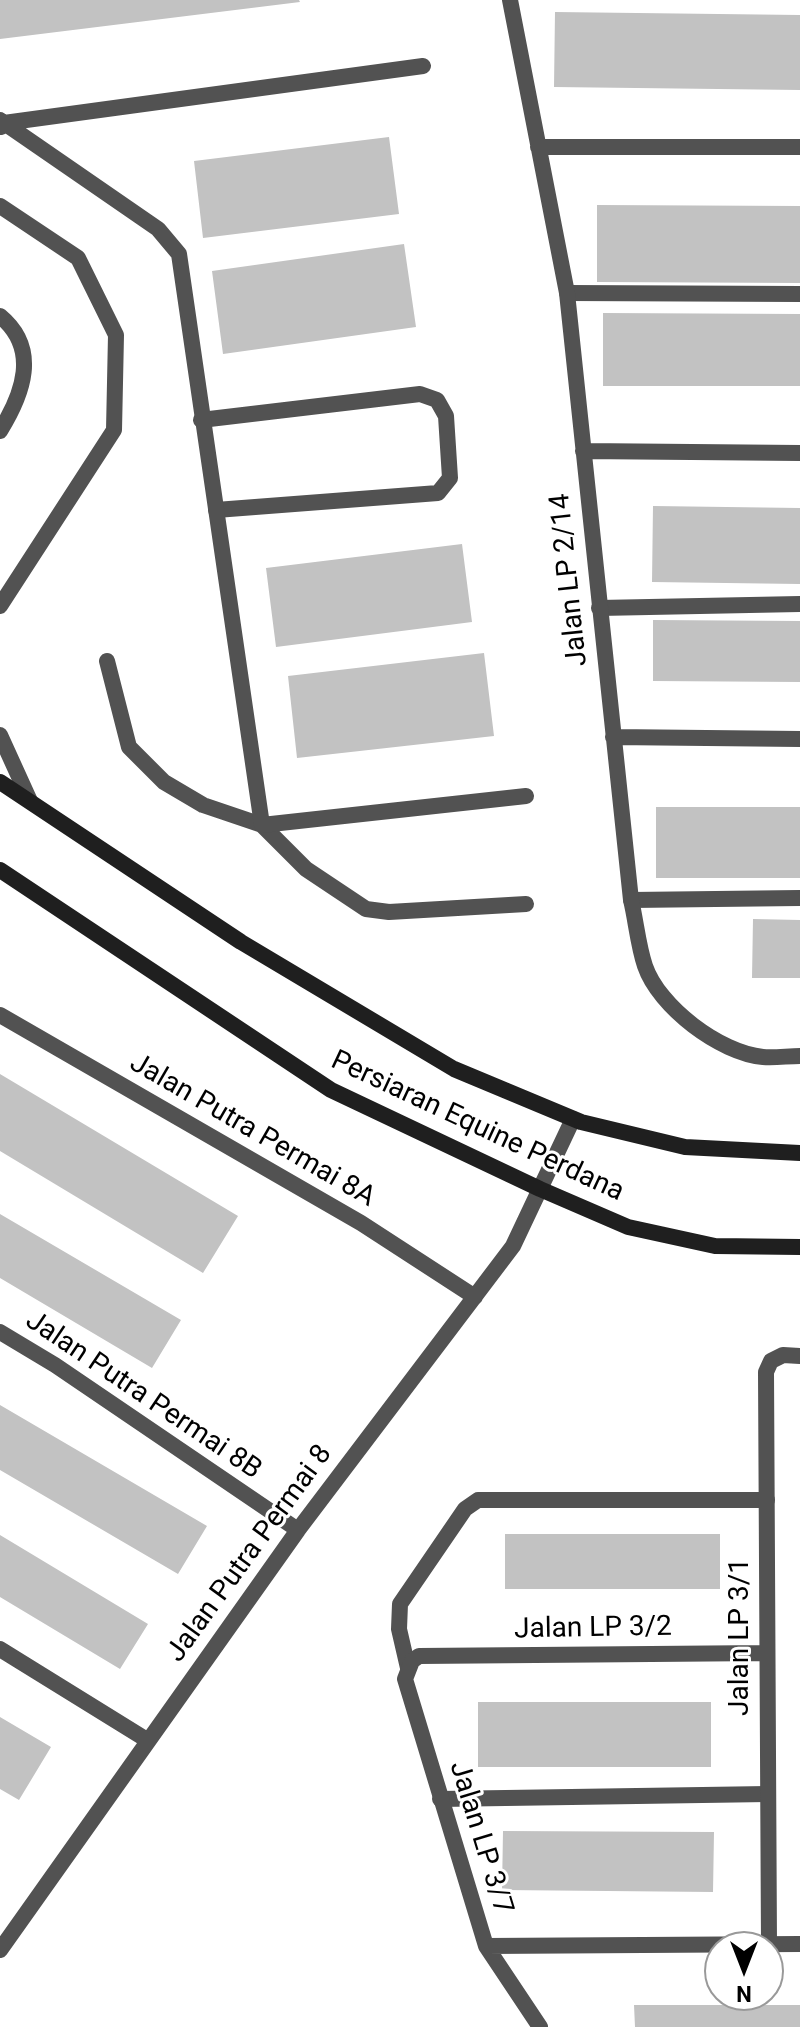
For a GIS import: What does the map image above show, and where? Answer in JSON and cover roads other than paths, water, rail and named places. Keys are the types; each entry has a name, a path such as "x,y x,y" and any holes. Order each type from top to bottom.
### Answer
{"street":[{"name":"Jalan LP 2/14","path":"510,0 567,293 631,900 645,969 669,1003 698,1031 761,1057 800,1056"},
{"path":"1,124 423,66"},
{"path":"1,124 158,229 174,244 181,265 262,825 306,869 366,909 389,912 526,904"},
{"path":"538,147 800,147"},
{"path":"0,206 78,258 116,335 114,430 0,606"},
{"path":"567,293 800,294"},
{"path":"0,316 19,335 25,362 23,389 0,431"},
{"path":"201,420 420,394 437,400 446,416 450,478 438,493 216,510"},
{"path":"583,451 800,453"},
{"path":"599,608 800,604"},
{"path":"107,661 129,747 164,782 203,805 262,825 526,796"},
{"path":"0,735 30,801"},
{"path":"613,737 800,739"},
{"name":"Persiaran Equine Perdana","path":"0,782 241,942 454,1069 573,1119 685,1147 800,1153"},
{"name":"Persiaran Equine Perdana","path":"0,870 331,1090 540,1189 628,1227 715,1246 800,1247"},
{"path":"631,900 800,898"},
{"name":"Jalan Putra Permai 8A","path":"0,1015 361,1223 475,1297"},
{"name":"Jalan Putra Permai 8","path":"0,1950 298,1530 513,1246 573,1119"},
{"name":"Jalan Putra Permai 8B","path":"0,1332 55,1365 298,1530"},
{"name":"Jalan LP 3/1","path":"769,1931 766,1372 771,1361 783,1355 800,1356"},
{"name":"Jalan LP 3/7","path":"540,2027 486,1946 405,1679 413,1662 399,1629 400,1604 465,1509 478,1500 767,1500"},
{"path":"0,1649 147,1740"},
{"name":"Jalan LP 3/2","path":"413,1662 767,1653"},
{"path":"440,1799 768,1794"},
{"path":"486,1946 704,1944"}]}
